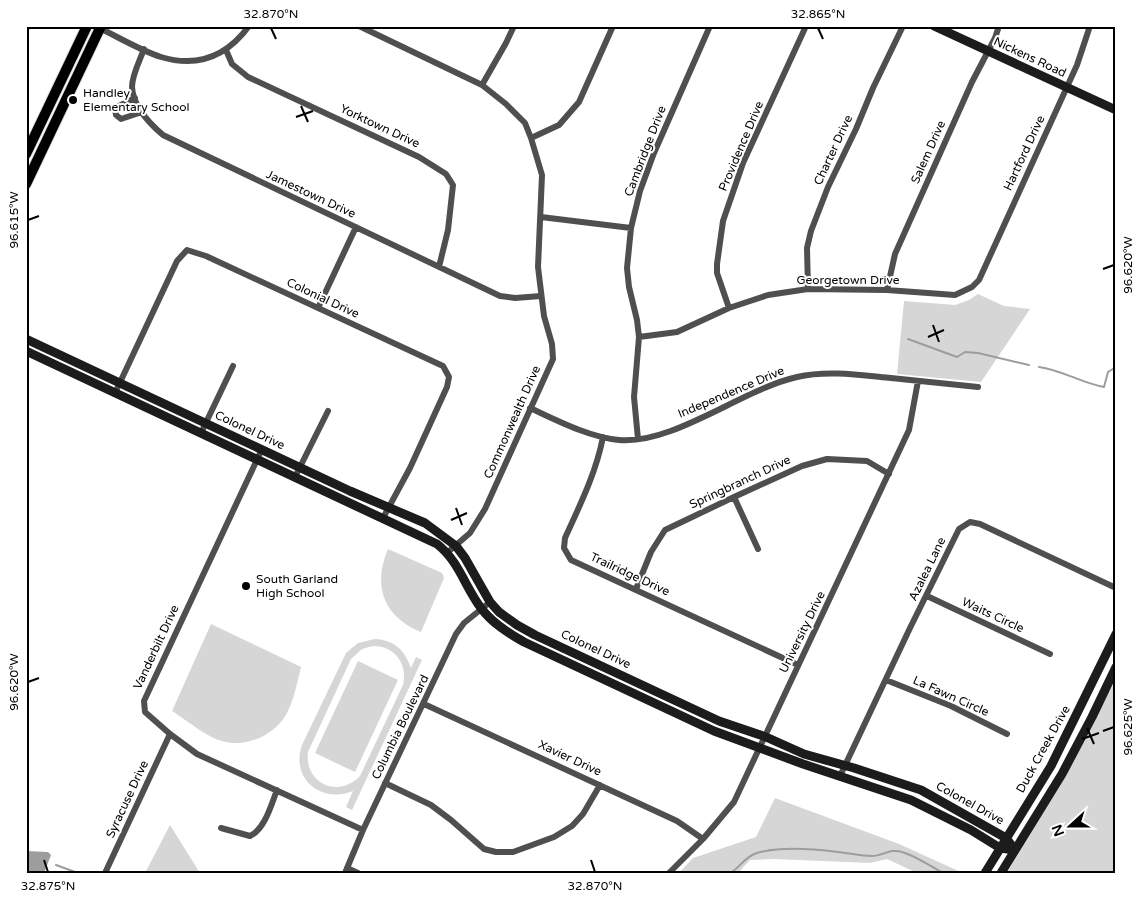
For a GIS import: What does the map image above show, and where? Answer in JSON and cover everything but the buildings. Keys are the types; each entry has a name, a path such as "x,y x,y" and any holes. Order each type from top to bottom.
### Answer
{"main road":[{"path":"27,151 86,26"},
{"path":"26,184 98,27"}],"street":[{"path":"98,27 160,57 174,60 209,59 226,50 238,40 249,26"},
{"name":"Commonwealth Drive","path":"359,26 482,85 506,104 525,123 542,175 538,267 544,316 552,344 553,359 485,509 470,533 448,552"},
{"path":"482,85 514,26"},
{"path":"531,138 559,125 579,102 613,26"},
{"name":"Cambridge Drive","path":"638,439 634,397 639,337 627,268 631,228 640,191 654,153 710,26"},
{"name":"Providence Drive","path":"730,308 717,273 716,264 723,221 743,163 806,26"},
{"name":"Charter Drive","path":"808,289 807,248 810,231 828,187 903,26"},
{"name":"Nickens Road","path":"934,26 1116,110"},
{"name":"Salem Drive","path":"887,290 895,254 999,26"},
{"name":"Hartford Drive","path":"972,287 979,280 1077,65 1090,26"},
{"name":"Jamestown Drive","path":"144,49 132,87 142,112 150,124 163,135 500,296 515,298 541,296"},
{"name":"Yorktown Drive","path":"226,50 232,64 248,77 419,157 446,174 453,185 448,230 439,267"},
{"path":"135,98 115,108 116,115 121,120 142,112"},
{"path":"27,151 40,156"},
{"path":"541,217 631,228"},
{"path":"318,308 356,227"},
{"name":"Colonial Drive","path":"115,393 177,261 188,250 206,256 443,366 448,377 447,387 410,468 383,518"},
{"name":"Georgetown Drive","path":"639,337 677,332 730,308 768,295 808,289 887,290 955,295 972,287"},
{"name":"Colonel Drive","path":"26,339 350,491 389,506 425,523 456,546 490,602 517,625 536,635 719,721 766,737 804,754 845,765 921,790 1006,838 1015,850"},
{"name":"Colonel Drive","path":"26,351 437,544 448,552 482,608 506,632 524,642 690,720 760,748 911,800 931,809 1000,848 1015,850"},
{"path":"200,433 233,366"},
{"name":"Independence Drive","path":"530,408 564,424 603,437 620,440 638,439 665,432 776,383 798,377 846,373 978,387"},
{"name":"University Drive","path":"669,873 703,839 734,802 909,430 918,381"},
{"path":"295,477 328,411"},
{"name":"Trailridge Drive","path":"603,437 599,458 592,478 565,538 564,548 571,560 798,665"},
{"name":"Vanderbilt Drive","path":"262,449 144,701 145,712 197,754 363,830"},
{"name":"Springbranch Drive","path":"636,589 651,552 665,530 802,466 827,459 867,461 889,474"},
{"path":"734,497 758,549"},
{"name":"Azalea Lane","path":"840,776 959,529 970,522 980,524 1116,588"},
{"name":"Waits Circle","path":"926,596 1050,654"},
{"name":"Columbia Boulevard","path":"346,870 456,634 464,623 490,602"},
{"name":"Duck Creek Drive","path":"985,873 1051,766 1116,634"},
{"path":"1001,873 1062,774 1116,667"},
{"name":"La Fawn Circle","path":"886,680 951,706 1007,734"},
{"name":"Xavier Drive","path":"424,704 677,821 703,839"},
{"name":"Syracuse Drive","path":"105,873 170,734"},
{"path":"385,783 431,805 484,849 496,852 513,852 554,837 572,826 583,814 600,785"},
{"path":"221,828 250,836 256,833 278,790"},
{"path":"346,870 358,873"}],"shaded area":[{"path":"978,294 1004,306 1030,309 981,382 897,374 904,301 955,305 969,300"},
{"path":"388,549 442,573 444,578 421,632 408,626 398,618 390,609 385,599 381,575"},
{"path":"211,624 301,667 286,715 274,729 258,738 240,743 222,741 203,732 172,711"},
{"path":"375,639 388,641 402,651 411,668 416,657 422,660 352,810 346,807 353,791 330,794 311,786 305,778 299,757 302,745 346,653 358,643","holes":["373,646 388,649 402,663 404,670 403,685 360,776 351,783 342,786 333,787 324,784 311,772 308,763 308,752 351,659 362,649"]},
{"path":"358,661 398,680 355,772 315,753"},
{"path":"1116,679 1116,873 1007,873 1066,775"},
{"path":"775,798 899,844 963,873 917,873 887,859 870,863 775,859 750,860 738,873 679,873 693,858 756,837"},
{"path":"170,825 200,873 145,873"},
{"path":"26,851 48,852 51,855 44,873 26,873"}],"waterway":[{"path":"908,339 957,357 965,352 978,353 1029,365"},
{"path":"1039,367 1104,387 1108,372 1116,367"},
{"path":"730,873 749,857 757,853 776,849 819,850 864,856 898,851 912,856 943,873"},
{"path":"56,865 78,873"}],"place":[{"name":"Handley Elementary School","path":"73,100"},
{"name":"South Garland High School","path":"246,586"}]}
